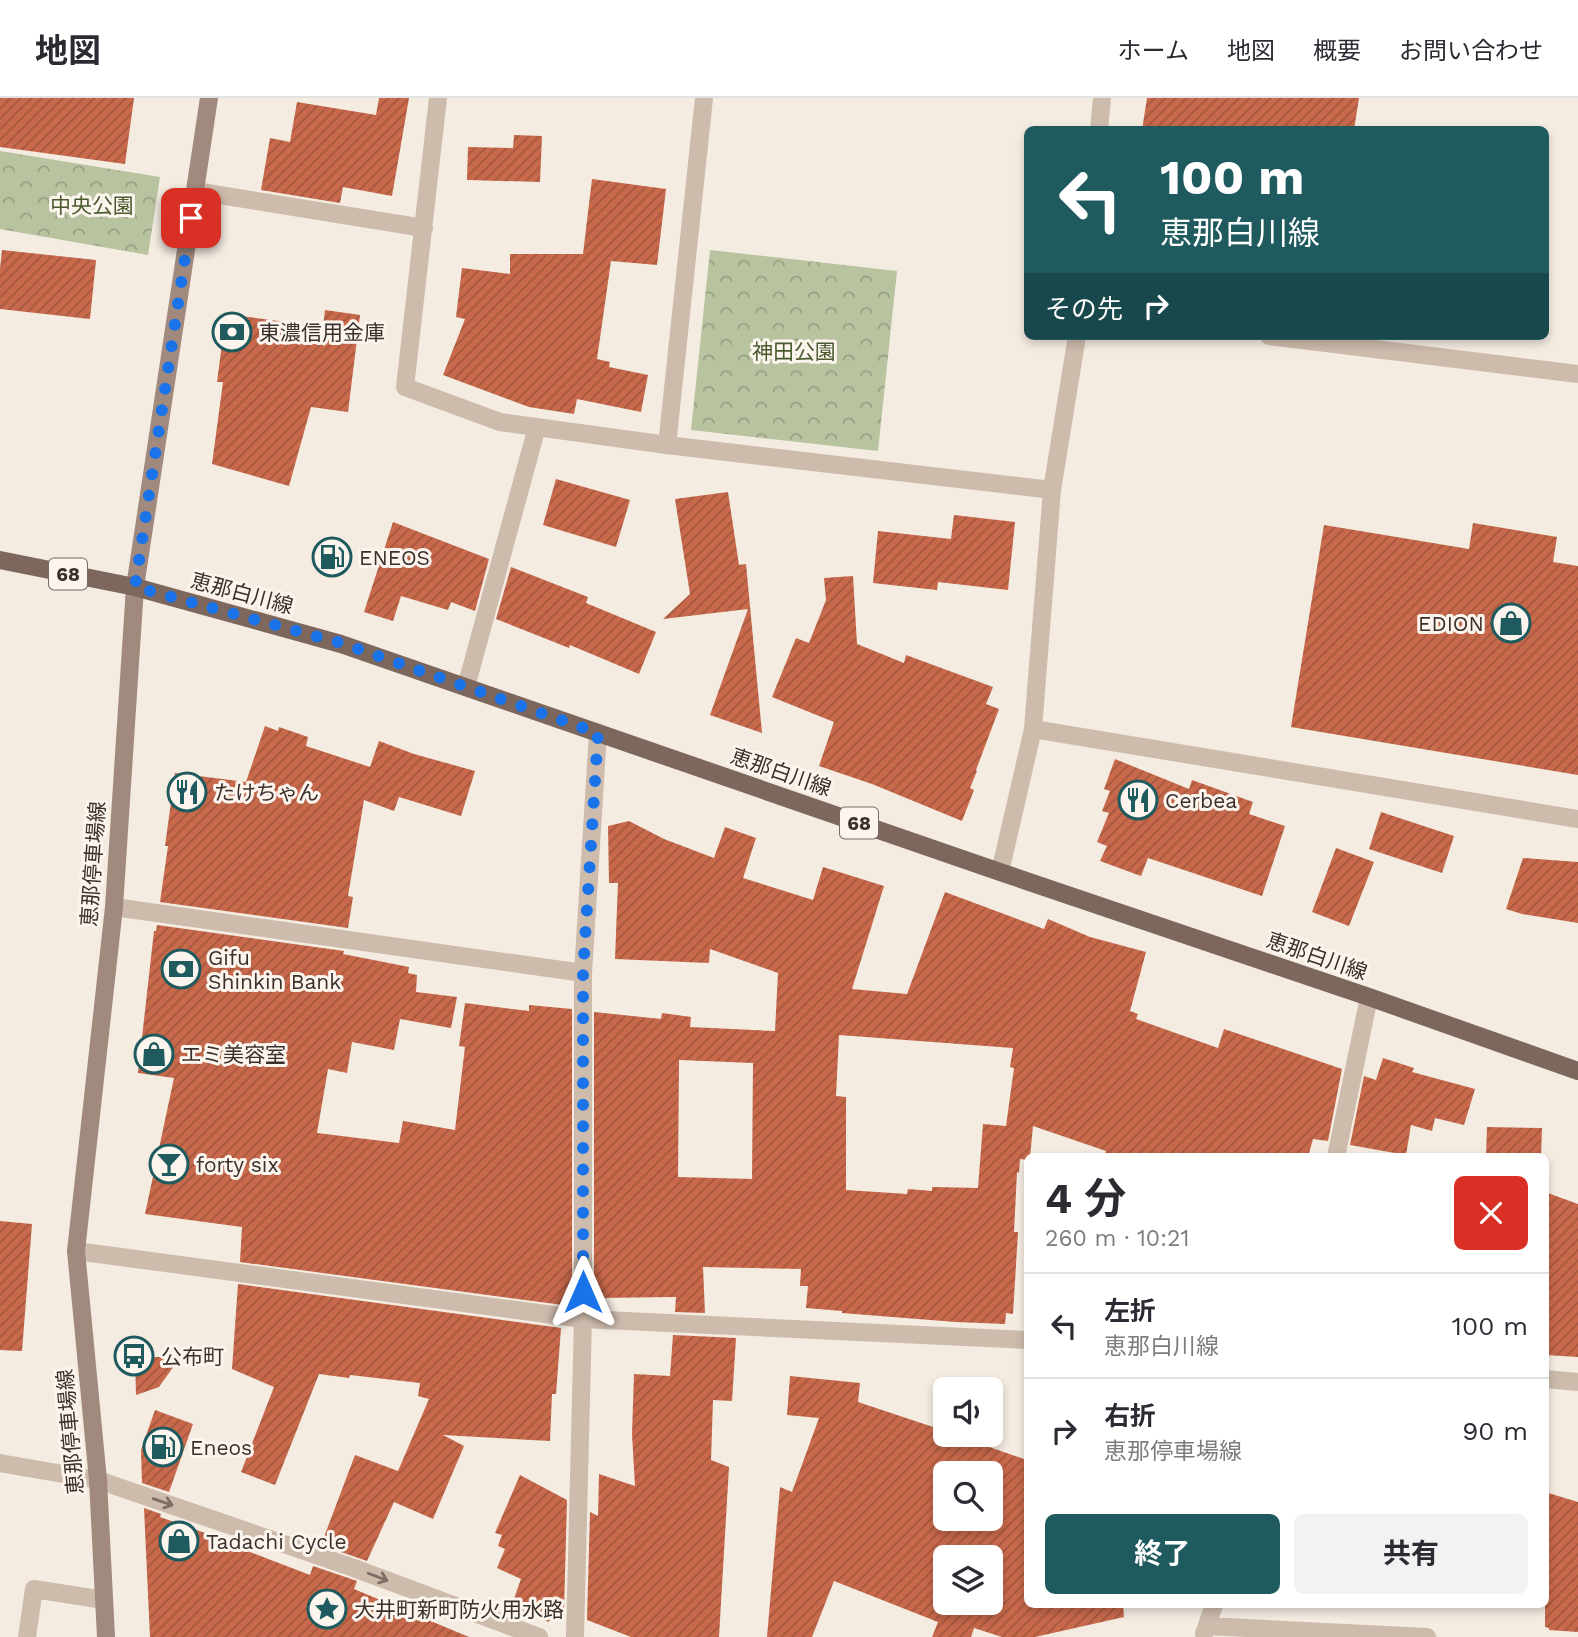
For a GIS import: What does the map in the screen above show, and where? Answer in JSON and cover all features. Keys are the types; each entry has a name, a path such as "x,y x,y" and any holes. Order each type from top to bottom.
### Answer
{"main road":[{"name":"恵那停車場線","path":"106,1637 98,1480 76,1251 114,907 135,587 209,98"},
{"name":"恵那白川線","path":"0,560 135,587 341,643 1578,1071"}],"street":[{"path":"438,98 405,387 500,422 667,445 1052,490"},
{"path":"667,445 704,98"},
{"path":"1099,126 1102,98"},
{"path":"195,191 424,228"},
{"path":"1000,872 1033,729 1052,490 1076,340"},
{"path":"1302,340 1578,374"},
{"path":"466,687 537,427"},
{"path":"1033,729 1578,819"},
{"path":"575,1637 583,1319 583,972 598,733"},
{"path":"114,907 583,972"},
{"path":"1337,1153 1369,997"},
{"path":"76,1251 583,1319 1024,1340"},
{"path":"1549,1379 1578,1382"},
{"path":"0,1463 98,1480 351,1567 539,1637"},
{"path":"27,1637 34,1589 104,1601"},
{"path":"1213,1608 1205,1631 1427,1637"}],"green space":[{"name":"中央公園","path":"0,151 160,177 148,255 0,229"},
{"name":"神田公園","path":"710,250 897,271 878,451 691,430"}],"building":[{"path":"0,98 134,98 125,164 0,147"},
{"path":"379,98 409,98 392,196 343,187 340,203 261,190 270,138 290,142 297,102 376,115"},
{"path":"1147,98 1359,98 1355,126 1143,126"},
{"path":"514,135 542,136 540,182 467,180 468,147 513,148"},
{"path":"592,179 666,189 657,265 611,261 597,359 610,362 609,367 648,375 641,412 577,399 574,414 529,407 443,375 465,319 456,317 462,268 510,274 510,254 583,254"},
{"path":"2,250 96,260 90,319 0,309"},
{"path":"325,310 360,315 348,412 311,407 289,486 212,464 223,382 217,382 226,314 323,327"},
{"path":"556,479 630,500 616,547 543,525"},
{"path":"728,492 739,565 746,564 762,733 710,715 748,609 663,619 690,594 675,499"},
{"path":"954,515 1015,522 1008,590 938,582 937,590 873,583 878,531 951,539"},
{"path":"393,522 489,559 475,611 451,602 448,610 401,596 393,621 364,612"},
{"path":"1473,523 1557,537 1553,562 1578,566 1578,775 1291,727 1324,525 1469,549"},
{"path":"511,567 588,597 586,603 656,632 639,674 570,645 569,648 496,619"},
{"path":"853,576 857,644 904,663 906,655 993,687 986,704 999,709 970,788 974,790 962,821 872,784 819,766 834,722 772,697 796,638 809,643 826,600 824,578"},
{"path":"265,726 278,731 279,727 308,737 306,746 370,767 379,741 475,771 461,816 399,797 394,811 364,800 348,896 353,897 348,928 160,902 175,773 246,782"},
{"path":"1115,759 1189,789 1192,780 1253,802 1249,814 1285,826 1262,896 1148,858 1141,876 1100,861 1107,846 1097,842 1109,813 1102,811 1110,791 1104,789"},
{"path":"1381,812 1454,836 1442,873 1369,849"},
{"path":"629,821 664,839 714,858 725,827 756,838 743,878 813,900 823,867 884,886 852,989 907,994 945,892 1044,929 1048,919 1090,937 1146,952 1130,1011 1138,1014 1136,1019 1218,1048 1224,1029 1342,1069 1328,1141 1313,1139 1309,1153 1105,1153 1106,1151 1033,1126 1030,1153 1024,1153 1024,1160 1020,1159 1019,1173 1017,1172 1014,1232 1018,1232 1013,1314 1006,1313 1005,1324 806,1308 808,1286 800,1286 801,1269 703,1267 705,1313 675,1312 676,1297 594,1298 594,1012 661,1019 662,1013 691,1017 690,1027 775,1031 778,973 710,949 709,963 615,959 618,883 609,883 608,826","holes":["839,1035 1013,1048 1010,1067 1014,1068 1006,1126 983,1124 978,1188 932,1187 932,1191 908,1189 907,1194 846,1190 846,1097 836,1096","679,1060 753,1063 752,1179 678,1177"]},
{"path":"1336,848 1374,862 1349,926 1312,912"},
{"path":"1523,858 1578,862 1578,923 1506,909"},
{"path":"157,925 344,951 343,954 409,967 408,973 417,975 416,992 457,997 451,1028 400,1019 394,1050 352,1042 347,1073 328,1069 317,1133 399,1143 403,1121 455,1130 465,1047 459,1046 465,1003 529,1011 529,1005 572,1009 572,1298 564,1298 563,1305 240,1262 242,1227 145,1214 174,1078 138,1073 154,931"},
{"path":"1383,1058 1414,1068 1412,1072 1475,1089 1464,1125 1435,1118 1432,1131 1411,1125 1406,1153 1395,1153 1350,1145 1364,1076 1376,1080"},
{"path":"1487,1127 1542,1128 1541,1153 1486,1153"},
{"path":"1549,1193 1578,1204 1578,1357 1549,1355"},
{"path":"0,1221 32,1224 22,1351 0,1350"},
{"path":"238,1284 561,1328 556,1394 552,1394 550,1441 443,1435 464,1446 433,1519 394,1502 367,1561 321,1545 355,1455 398,1471 429,1399 418,1396 420,1383 319,1374 275,1485 241,1472 274,1387 232,1369"},
{"path":"673,1335 736,1338 732,1401 713,1400 711,1460 729,1467 719,1637 631,1637 587,1620 590,1512 598,1516 599,1474 635,1486 632,1434 634,1374 670,1376"},
{"path":"181,1356 159,1387 136,1395 135,1358"},
{"path":"790,1376 860,1383 858,1402 933,1427 933,1447 990,1447 1024,1459 1024,1608 1123,1608 1124,1617 1035,1637 1002,1637 974,1628 971,1637 932,1637 938,1622 834,1581 812,1637 767,1637 780,1487 792,1492 819,1418 787,1415"},
{"name":"Eneos","path":"155,1410 193,1424 169,1492 142,1483 141,1450"},
{"path":"520,1475 567,1500 564,1611 554,1607 549,1622 511,1607 521,1579 497,1568 505,1549 498,1546 502,1535 495,1533"},
{"path":"1549,1493 1578,1502 1578,1632 1549,1630 1545,1627 1545,1608 1549,1608"},
{"path":"144,1508 161,1514 160,1517 310,1575 313,1566 357,1581 354,1589 469,1637 150,1637"}],"place":[{"name":"東濃信用金庫","path":"232,332"},
{"name":"ENEOS","path":"332,557"},
{"name":"EDION","path":"1511,623"},
{"name":"たけちゃん","path":"187,792"},
{"name":"Cerbea","path":"1138,800"},
{"name":"Gifu Shinkin Bank","path":"181,969"},
{"name":"エミ美容室","path":"154,1054"},
{"name":"forty six","path":"169,1164"},
{"name":"公布町","path":"134,1356"},
{"name":"Eneos","path":"163,1447"},
{"name":"Tadachi Cycle","path":"179,1541"},
{"name":"大井町新町防火用水路","path":"327,1609"}],"route":[{"path":"191,218 135,587 341,643 598,733 583,972 583,1292"}]}
